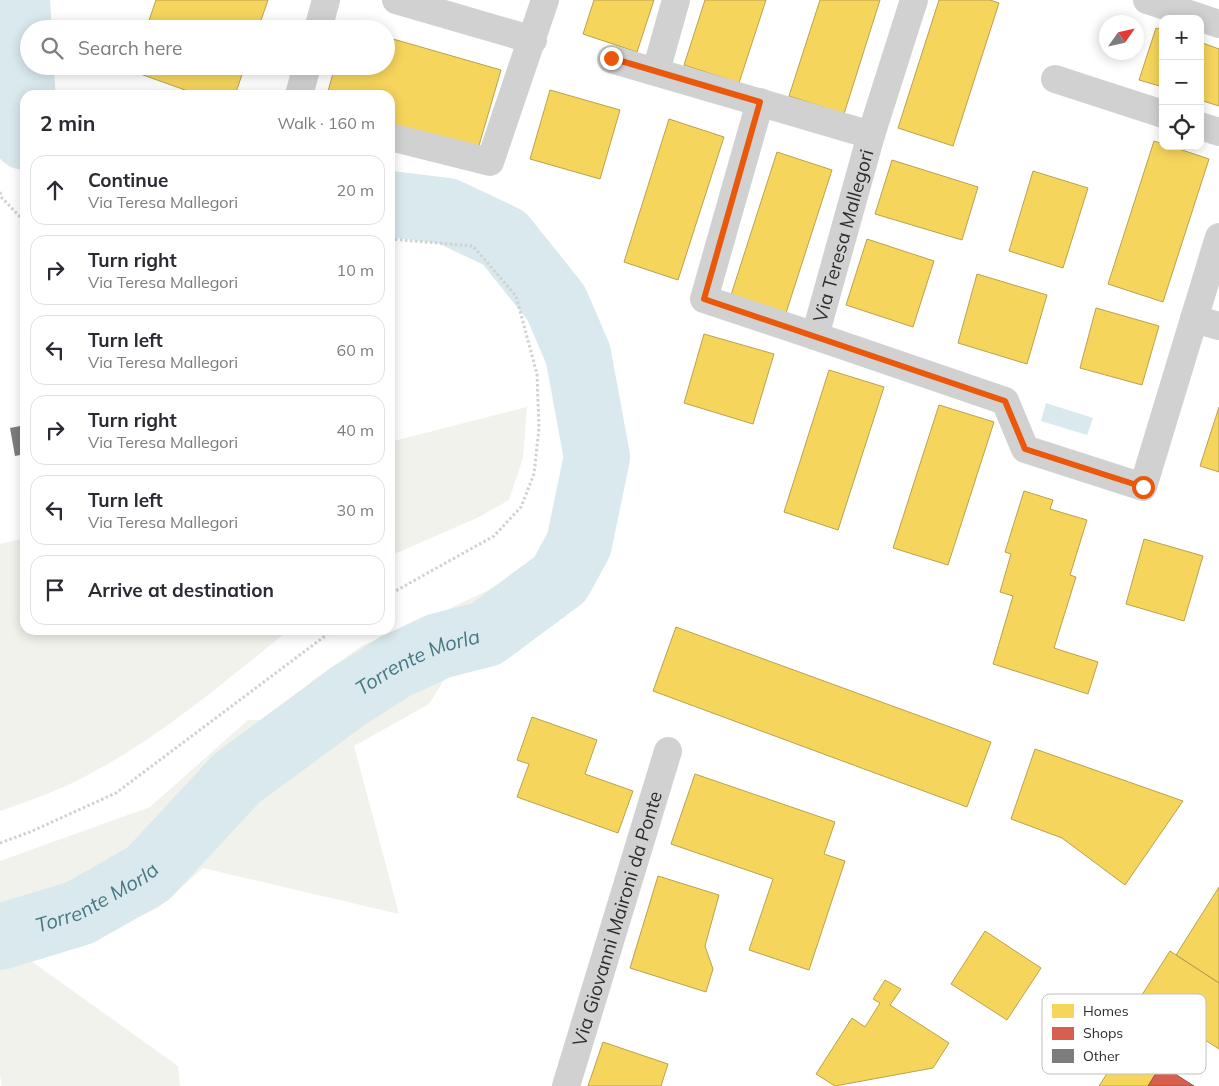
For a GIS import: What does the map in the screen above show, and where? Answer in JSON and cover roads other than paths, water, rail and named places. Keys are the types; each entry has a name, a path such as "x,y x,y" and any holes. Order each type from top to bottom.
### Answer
{"street":[{"path":"320,20 326,0"},
{"path":"396,0 533,40"},
{"path":"395,138 490,162 545,0"},
{"path":"656,71 676,0"},
{"name":"Via Teresa Mallegori","path":"815,336 871,135 914,0"},
{"path":"1147,0 1219,24"},
{"name":"Via Teresa Mallegori","path":"611,58 871,135"},
{"path":"300,90 305,75"},
{"path":"1055,79 1159,113"},
{"name":"Via Teresa Mallegori","path":"760,102 704,299 1005,401 1025,449 1143,487 1206,322"},
{"path":"1204,127 1219,132"},
{"path":"1206,322 1219,237"},
{"name":"Via Giovanni Maironi da Ponte","path":"566,1086 668,750"}],"waterway":[{"name":"Torrente Morla","path":"17,0 20,51"},
{"name":"Torrente Morla","path":"21,75 22,90"},
{"name":"Torrente Morla","path":"0,937 79,913 148,874 237,778 347,697 394,667 439,646 486,634 560,579 579,544 597,457 578,354 556,303 504,238 447,211 395,205"}]}
